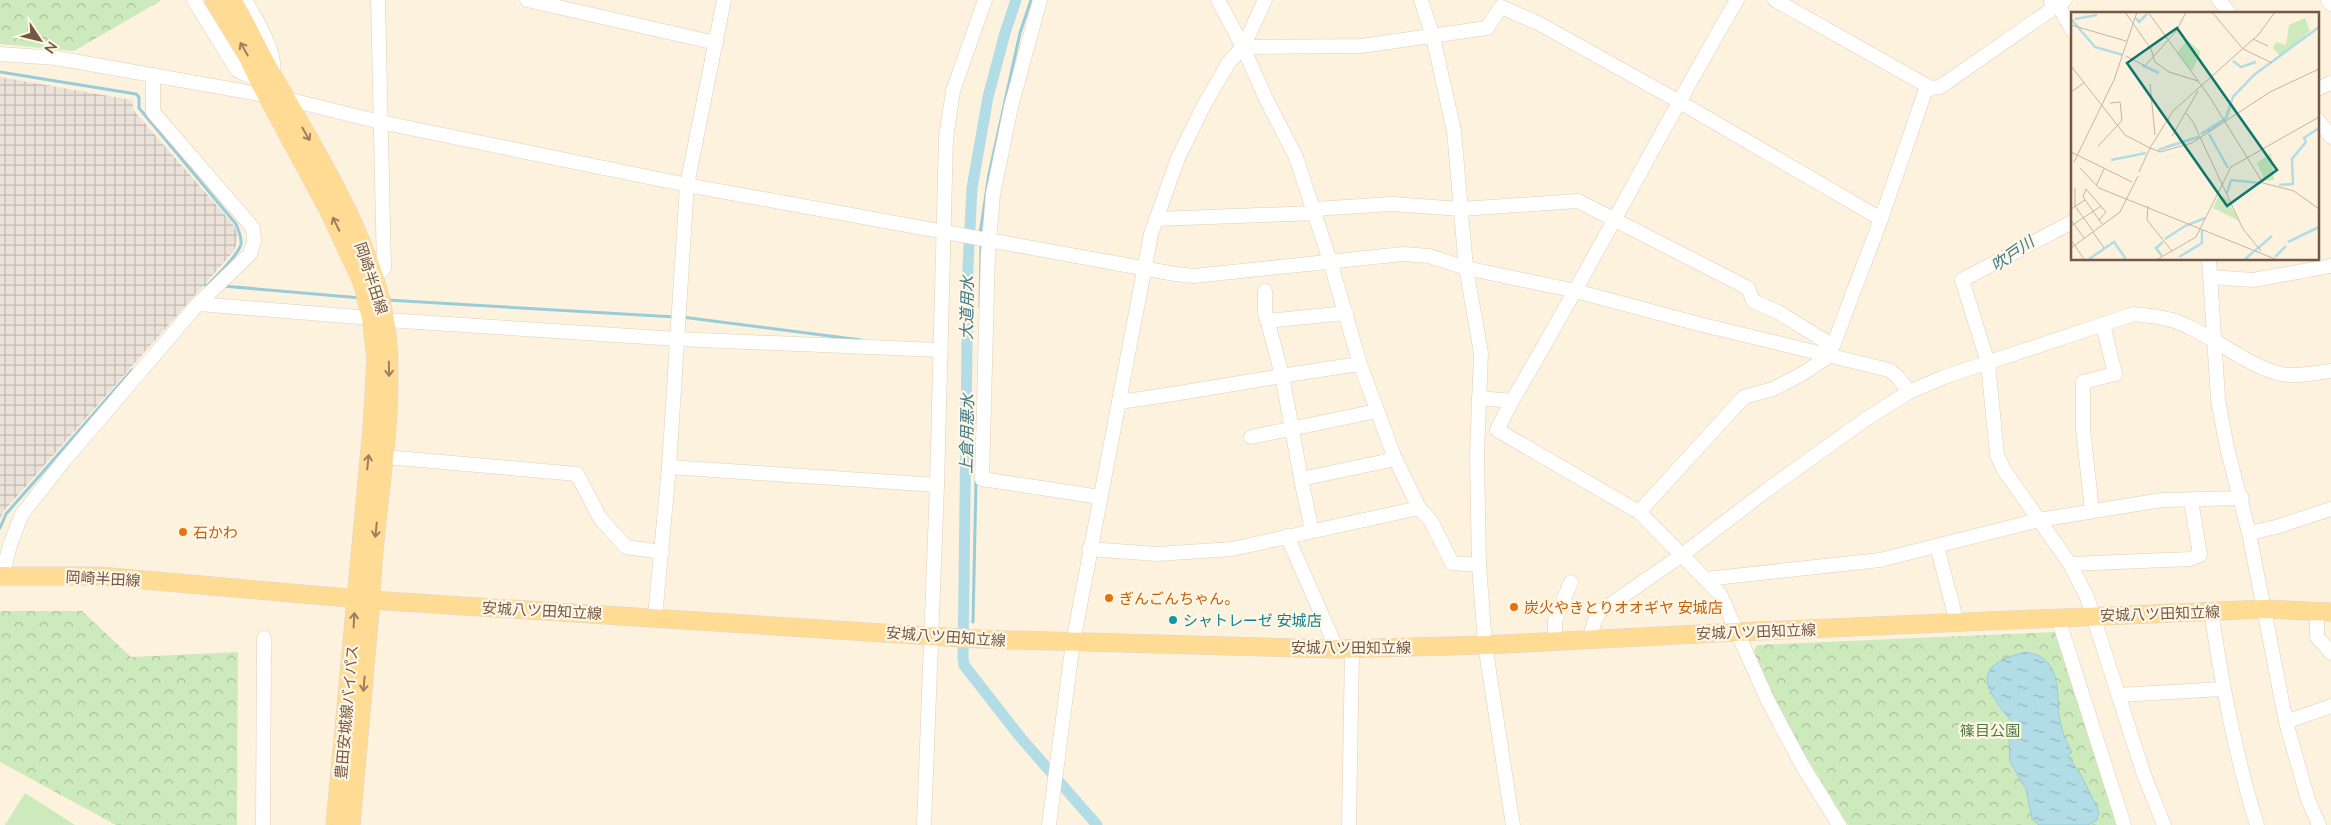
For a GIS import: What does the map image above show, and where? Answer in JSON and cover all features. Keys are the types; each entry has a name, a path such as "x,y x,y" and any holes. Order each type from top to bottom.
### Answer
{"main road":[{"name":"岡崎半田線","path":"214,0 247,55 266,79 287,99 338,191 374,276 382,300 378,319 363,599"},
{"name":"岡崎半田線","path":"232,0 266,79 269,97 343,238 378,319 389,365 386,457 372,571 363,599"},
{"name":"岡崎半田線","path":"1,576 99,576 363,599"},
{"name":"安城八ツ田知立線","path":"363,599 977,639 1345,649 1486,645 2211,611 2265,609 2324,612"},
{"name":"豊田安城線バイパス","path":"335,825 363,599"},
{"name":"豊田安城線バイパス","path":"351,825 363,599"}],"street":[{"path":"194,0 238,70 266,79 275,64 259,26 244,0"},
{"path":"374,276 384,268 378,0"},
{"path":"527,0 716,43"},
{"path":"655,617 669,467 687,185 724,0"},
{"path":"924,825 937,485 942,232 946,138 953,92 985,0"},
{"path":"1040,0 1011,107 993,194 987,240 982,479 1100,497"},
{"path":"1218,0 1296,157 1315,211 1360,364 1396,459 1419,508 1431,521 1452,563 1479,564"},
{"path":"1049,825 1073,642 1151,234 1178,158 1202,106 1230,62 1243,47 1265,0"},
{"path":"1421,0 1433,37 1454,131 1466,268 1481,353 1477,454 1479,564 1486,645 1513,825"},
{"path":"1736,0 1678,101 1576,291 1497,430 1639,512 1720,594 1768,701 1802,765 1839,825"},
{"path":"1775,0 1931,88"},
{"path":"2219,0 2228,12"},
{"path":"2328,0 2331,4"},
{"path":"1639,512 1744,397 1773,389 1802,374 1831,351 1881,219 1924,92 1931,88 1940,87 2057,2 2071,28"},
{"path":"1243,47 1361,46 1433,37 1487,28 1501,7 1538,23 1678,101 1881,219"},
{"path":"0,54 56,58 287,99 380,122 687,185 1145,270 1194,276 1403,254 1423,255 1466,268 1576,291 1831,351 1888,370 1897,376 1909,392"},
{"path":"1,576 22,514 63,462 198,304 250,254 254,241 253,228 153,112 154,75"},
{"path":"2318,89 2331,83"},
{"path":"2318,120 2331,137"},
{"path":"1156,219 1315,211 1392,204 1462,208 1578,201 1748,288 1753,301 1778,312 1831,351"},
{"path":"2071,223 1962,280 1988,363 1997,455 2004,470 2070,564 2087,597 2160,824"},
{"path":"2209,260 2218,399 2227,448 2242,498 2286,722 2308,800 2319,825"},
{"path":"2211,277 2253,280 2331,266"},
{"path":"1265,290 1267,321 1282,375 1312,531"},
{"path":"198,304 378,319 677,339 939,350"},
{"path":"1267,321 1346,313"},
{"path":"1589,639 1596,617 1601,611 1682,555 1775,484 1866,419 1909,392 1944,377 2134,314 2161,317 2189,326 2261,366 2281,374 2297,376 2331,371"},
{"path":"2092,511 2083,429 2084,382 2114,374 2103,324"},
{"path":"1119,402 1244,384 1282,375 1360,364"},
{"path":"1479,398 1512,401"},
{"path":"1251,437 1377,411"},
{"path":"386,457 577,474 600,518 626,547 662,552"},
{"path":"1303,478 1396,459"},
{"path":"669,467 937,485"},
{"path":"1706,579 1880,560 2039,520 2162,500 2242,498"},
{"path":"2070,564 2190,559 2200,555 2191,500"},
{"path":"1090,549 1157,554 1232,549 1419,508"},
{"path":"2249,533 2276,527 2331,509"},
{"path":"1288,536 1345,649 1349,825"},
{"path":"1937,546 1957,624"},
{"path":"1555,641 1555,621 1571,582"},
{"path":"2211,611 2223,689 2247,793 2257,825"},
{"path":"2324,612 2317,637 2331,652"},
{"path":"2058,618 2124,825"},
{"path":"263,825 264,638"},
{"path":"2119,695 2223,689"},
{"path":"2286,722 2331,706"}],"shaded area":[{"path":"0,77 132,100 134,111 232,223 237,232 237,241 234,251 3,512 0,520"}],"green space":[{"path":"0,0 162,0 74,51 0,44"},
{"path":"0,611 82,611 131,657 238,652 237,825 116,825 0,762"},
{"name":"篠目公園","path":"2055,632 2059,635 2121,825 1848,825 1781,716 1753,653 1757,645"},
{"path":"25,793 75,825 5,825"}],"water":[{"path":"2026,652 2042,658 2053,671 2057,685 2061,725 2065,739 2072,752 2068,756 2081,775 2099,812 2097,820 2088,825 2039,825 2032,819 2026,789 2010,762 2009,734 2017,728 1991,693 1987,682 1988,673 1994,665 2006,658"}],"waterway":[{"name":"上倉用悪水","path":"1016,0 988,97 972,188 968,266 963,658 964,665 1021,738 1097,825"},
{"name":"大道用水","path":"980,234 989,174 1020,33 1031,0"},
{"path":"0,72 136,94 139,97 139,108 236,224 239,231 241,241 239,249 208,285"},
{"name":"大道用水","path":"980,307 981,243"},
{"path":"205,285 211,286"},
{"path":"223,286 361,298"},
{"path":"387,300 675,317"},
{"path":"682,317 861,340"},
{"path":"0,528 6,514 132,370"},
{"name":"大道用水","path":"973,622 976,481"}],"place":[{"name":"石かわ","path":"183,532"},
{"name":"ぎんごんちゃん。","path":"1109,598"},
{"name":"炭火やきとりオオギヤ 安城店","path":"1514,607"},
{"name":"シャトレーゼ 安城店","path":"1173,620"}],"water label":[{"name":"吹戸川","path":"2012,253"}]}
